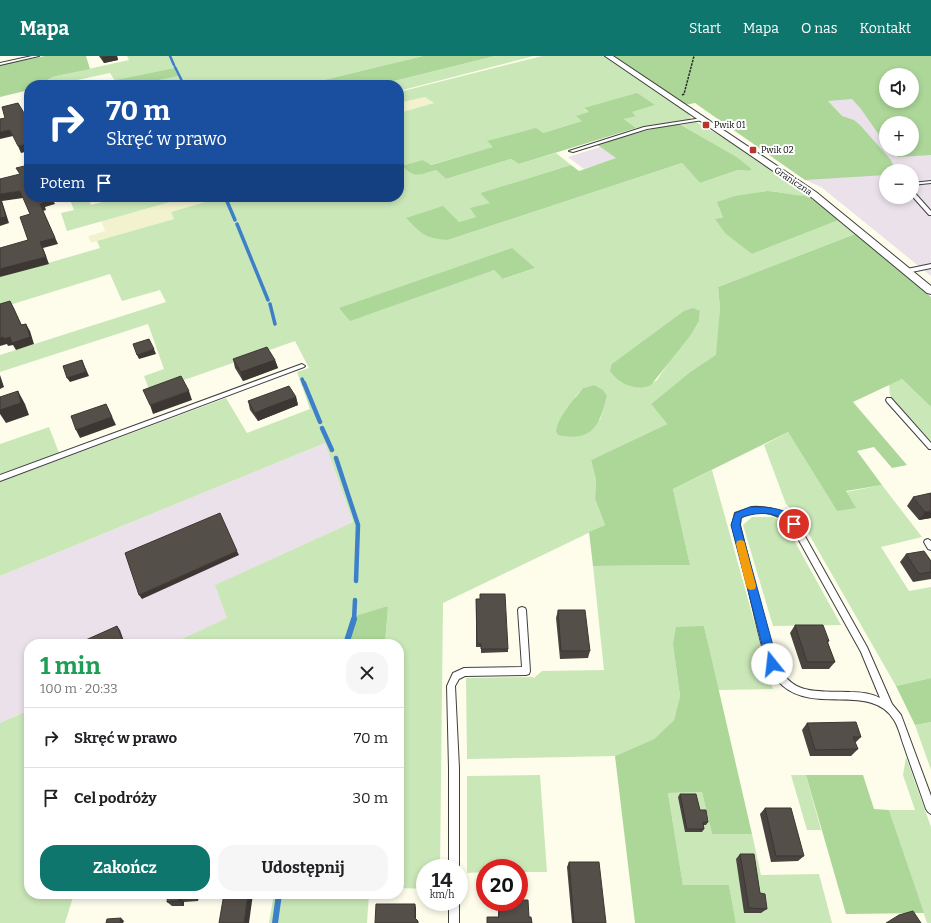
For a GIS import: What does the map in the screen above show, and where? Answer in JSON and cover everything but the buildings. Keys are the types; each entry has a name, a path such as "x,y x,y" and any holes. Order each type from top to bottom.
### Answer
{"street":[{"name":"Graniczna","path":"608,56 812,194 931,291"}],"lane":[{"path":"0,64 38,56"},
{"path":"572,150 646,128 702,119"},
{"path":"919,183 931,182"},
{"path":"919,201 931,214"},
{"path":"907,271 931,266"},
{"path":"0,478 302,366"},
{"path":"889,400 931,447"},
{"path":"888,706 864,696 805,695 799,693 784,682 772,664 736,525 738,515 750,510 778,512 789,518 794,524 864,650 888,706 898,718 931,809"},
{"path":"454,859 454,768 451,686 456,676 464,672 526,671 522,610"},
{"path":"454,911 454,923"}],"path":[{"path":"669,98 684,94 694,56"}],"shaded area":[{"path":"919,74 931,81 931,276 821,187 805,180 695,103 879,78 879,108 919,108"},
{"path":"600,147 617,158 584,169 568,157"},
{"path":"325,443 353,522 216,585 228,618 182,639 24,639 24,712 0,723 0,576"}],"green space":[{"path":"45,56 86,56 90,69 52,77 48,80 24,80 24,91 0,97 0,65"},
{"path":"127,56 423,56 324,80 159,80 177,76 174,68 120,80 114,80 110,73 77,80 48,80 52,77 129,60"},
{"path":"423,56 495,56 398,80 324,80"},
{"path":"495,56 534,56 404,90 404,80 398,80"},
{"path":"542,56 605,56 689,114 691,118 685,121 636,128 624,119 636,115 631,112 654,105 584,109 589,112 582,121 543,133 488,142 494,147 430,165 423,160 417,175 436,170 446,179 511,159 519,164 556,153 571,165 480,193 491,203 471,209 477,217 459,222 448,240 682,163 700,183 738,170 749,171 752,169 737,157 681,125 696,122 724,138 807,195 801,196 764,191 753,196 722,217 716,219 752,254 839,220 855,234 718,287 720,308 717,355 690,372 651,404 667,424 591,460 596,480 595,499 605,525 443,603 440,859 416,859 416,889 404,888 404,639 385,639 388,607 352,617 345,639 182,639 227,618 215,585 353,522 325,443 0,576 0,482 226,398 247,433 310,409 297,372 309,368 295,341 150,392 144,376 164,369 148,324 0,372 0,355 166,302 160,290 122,301 110,274 0,308 0,277 100,248 97,241 174,219 171,212 206,202 404,202 404,112 434,103 425,97 404,102 404,91","holes":["535,268 504,279 494,270","700,311 699,321 691,335 669,362 657,380 644,388","594,385 607,396 600,420 575,397 583,388"]},
{"path":"615,56 931,56 931,155 919,156 919,116 879,116 879,135 852,99 828,101 842,116 854,120 860,125 879,146 879,156 887,156 893,164 879,164 879,175 805,180 695,103 685,105"},
{"path":"174,68 178,76 160,80 117,80"},
{"path":"637,93 655,105 632,112 636,116 624,119 636,128 519,164 511,159 446,179 436,170 418,175 411,173 404,168 404,165 423,160 431,165 493,147 487,141 536,128 543,133 582,121 576,116 589,112 584,108"},
{"path":"425,97 434,103 404,112 404,102"},
{"path":"667,125 681,125 737,157 752,169 749,171 738,170 700,183 682,163 448,240 434,238 424,234 406,218 443,206 459,222 476,217 470,208 490,203 480,193 571,165 579,171 616,158 596,144"},
{"path":"767,191 807,195 839,220 752,254 725,233 715,219 723,217 717,202 735,196"},
{"path":"71,202 90,202 91,205 103,202 170,202 67,231 61,213 74,210"},
{"path":"170,202 208,202 171,212 174,219 91,243 88,236 105,231 101,221"},
{"path":"855,234 931,297 931,407 902,379 853,402 907,465 892,468 874,447 857,451 882,485 846,491 856,508 837,511 788,432 673,489 690,565 593,566 589,532 605,525 595,499 596,480 591,460 667,424 651,404 690,372 716,355 720,308 718,287"},
{"path":"512,248 535,268 503,279 494,270 350,321 339,308"},
{"path":"693,308 700,311 699,321 691,335 651,385 640,388 629,386 614,376 610,371 612,364 684,311"},
{"path":"902,379 931,407 931,441 894,402 890,395 889,384"},
{"path":"594,385 603,390 607,396 601,416 593,429 587,434 579,436 570,437 558,435 556,431 560,419 567,408 583,388"},
{"path":"49,427 59,453 0,474 0,444"},
{"path":"788,432 837,511 846,492 882,485 922,537 881,547 909,591 931,587 931,678 896,686 799,517 786,504 764,445"},
{"path":"712,470 773,689 718,690 704,626 673,645 680,696 674,720 654,739 615,756 467,759 466,678 534,678 542,671 604,670 593,566 690,565 673,489"},
{"path":"752,517 773,517 784,522 841,625 773,626 743,525"},
{"path":"388,607 385,639 345,639 352,617"},
{"path":"704,626 752,834 712,834 702,792 668,793 683,885 729,885 736,923 635,923 615,756 654,739 674,720 680,696 673,645 676,627"},
{"path":"931,678 931,722 915,725 896,686"},
{"path":"24,712 24,899 72,899 65,923 0,923 0,723"},
{"path":"931,722 931,770 915,725"},
{"path":"906,757 931,827 931,923 927,923 889,810 915,810 903,775"},
{"path":"540,775 547,872 528,872 528,859 476,859 476,872 468,873 467,776"},
{"path":"791,775 806,775 821,830 807,830"},
{"path":"806,775 863,775 874,809 889,810 924,913 846,914"},
{"path":"702,792 712,834 752,834 761,875 819,874 832,923 736,923 729,885 683,885 668,793"},
{"path":"273,899 369,899 367,923 269,923"}],"waterway":[{"path":"170,56 174,65"},
{"path":"175,67 182,80"},
{"path":"227,202 235,220"},
{"path":"237,224 268,300"},
{"path":"270,304 275,324"},
{"path":"302,379 304,384"},
{"path":"304,383 320,422"},
{"path":"322,428 332,450"},
{"path":"336,458 358,525 356,581"},
{"path":"354,620 355,600"},
{"path":"348,639 354,619"},
{"path":"275,923 278,899"}],"slow traffic":[{"path":"741,544 751,586"}],"place":[{"name":"Pwik 01","path":"706,125"},
{"name":"Pwik 02","path":"753,150"}],"route":[{"path":"772,664 736,525 736,518 743,512 750,510 778,512 789,518 794,524"}]}
